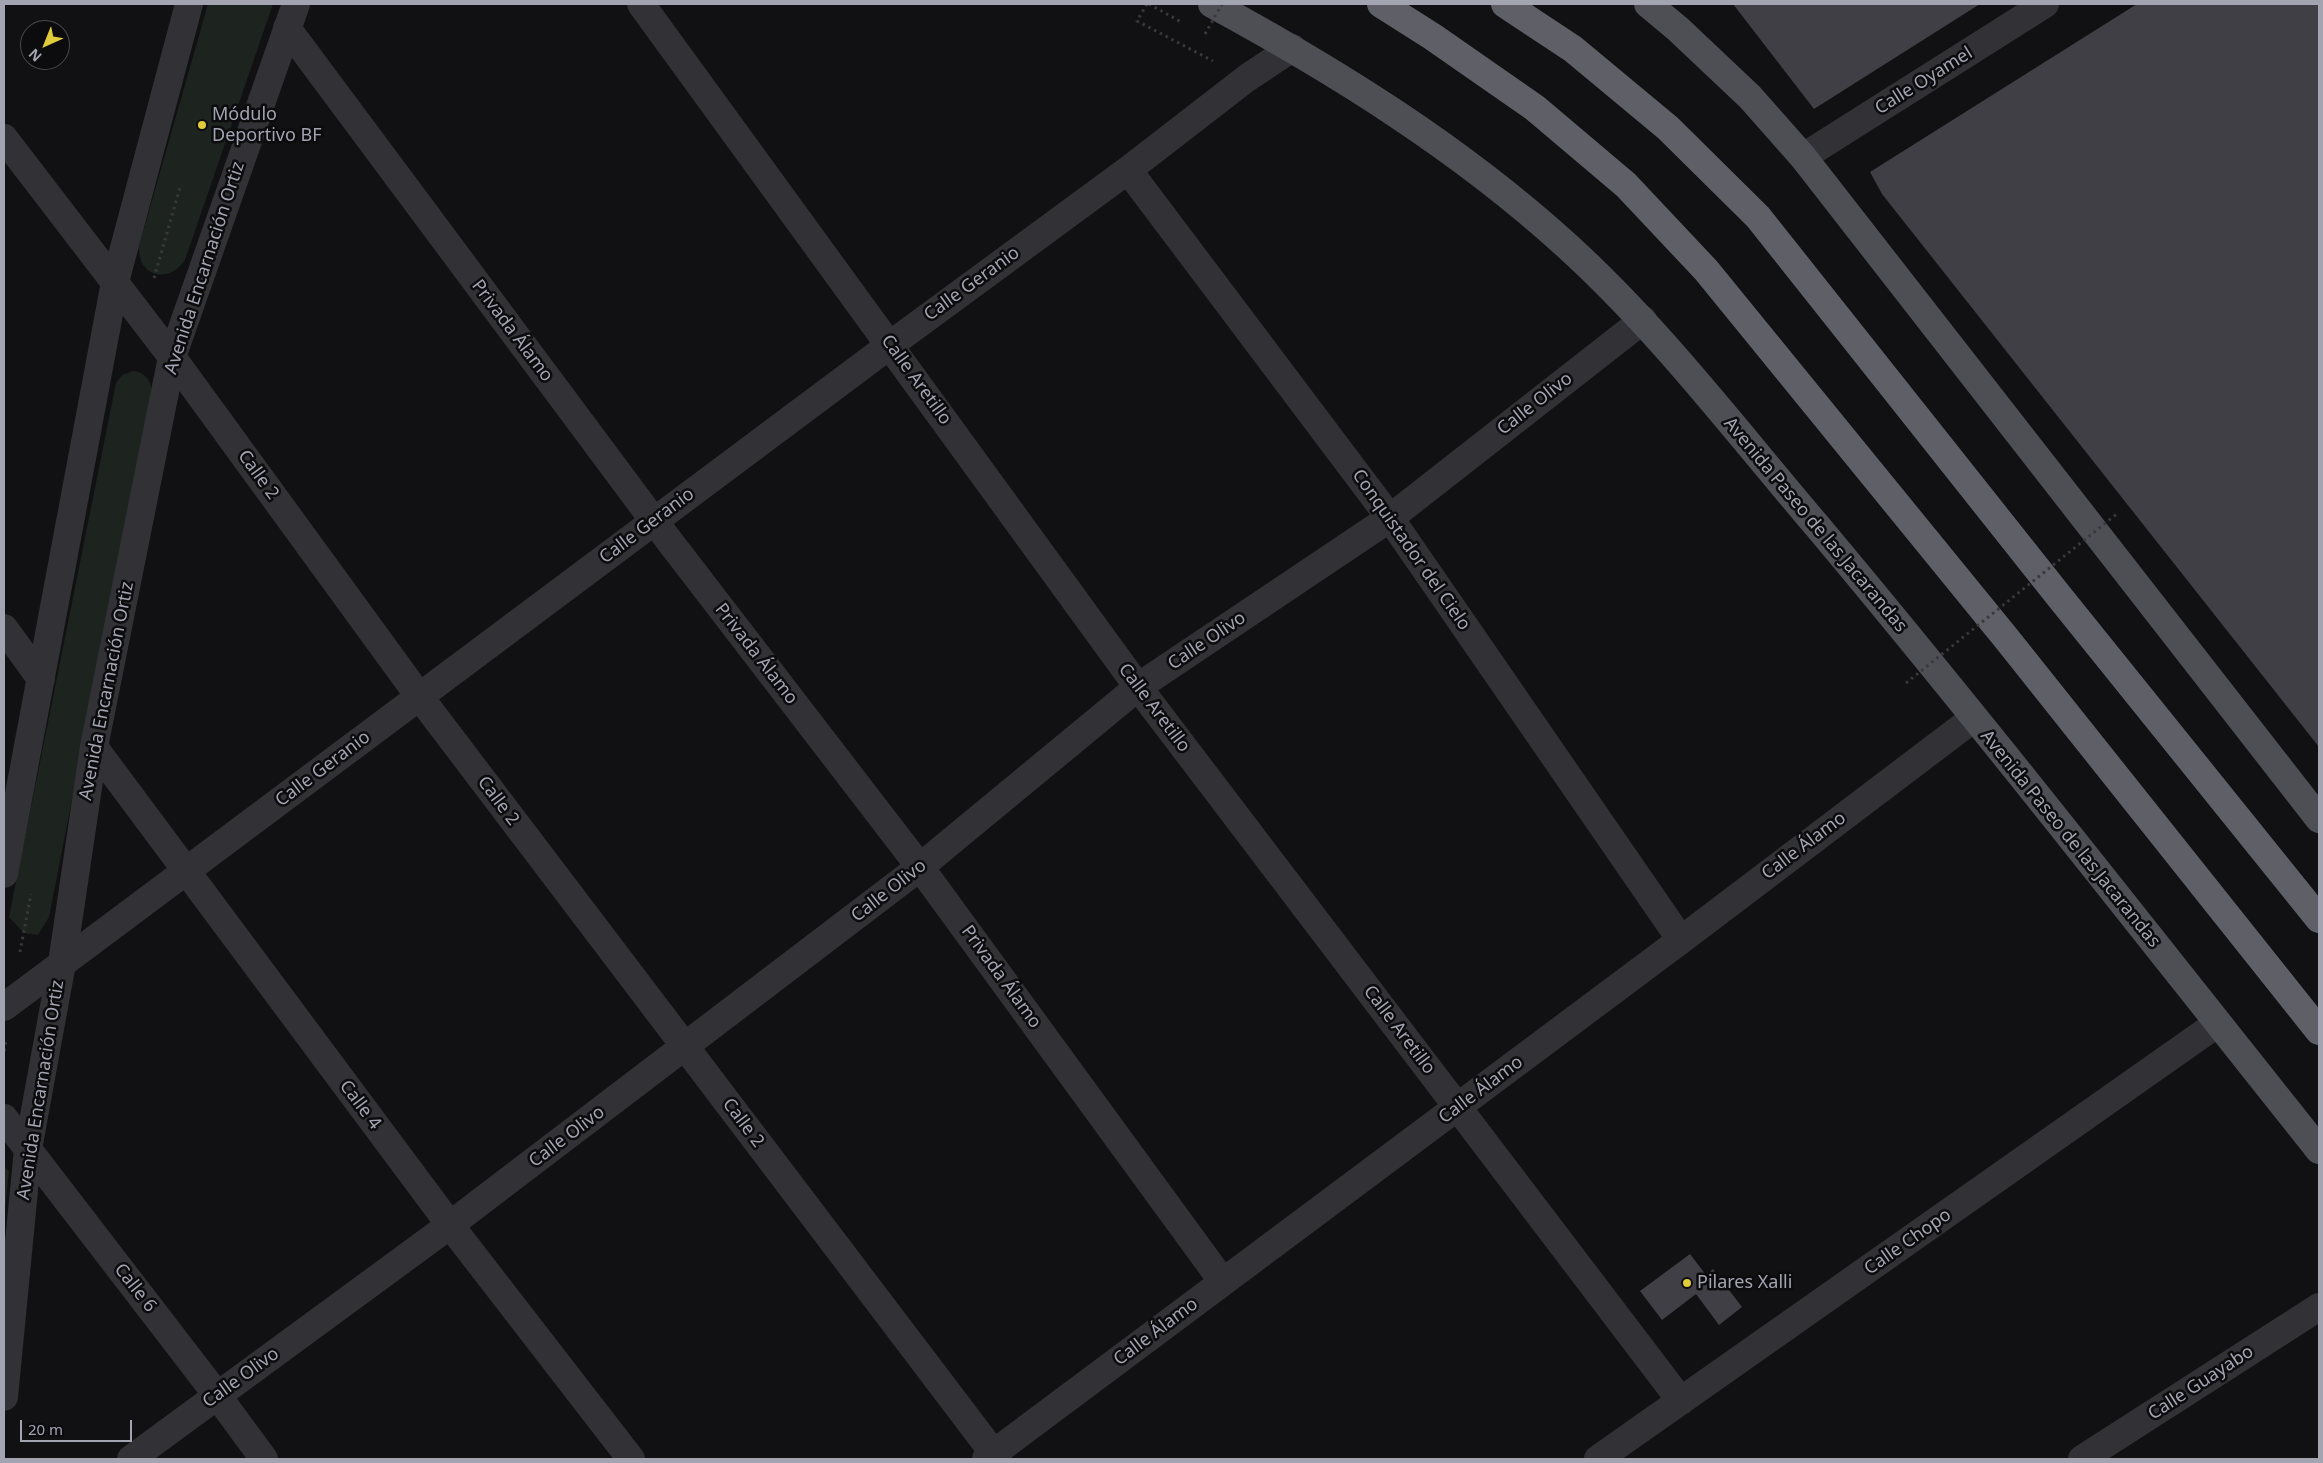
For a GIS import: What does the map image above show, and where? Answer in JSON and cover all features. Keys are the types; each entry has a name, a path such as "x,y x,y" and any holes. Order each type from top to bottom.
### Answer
{"highway":[{"path":"1381,4 1434,37 1535,108 1626,185 1706,270 2006,638 2319,1031"},
{"path":"1506,4 1573,49 1661,122 1758,216 2319,919"}],"main road":[{"name":"Avenida Paseo de las Jacarandas","path":"1212,4 1292,48 1372,98 1464,161 1564,243 1643,320 1877,597 2319,1150"},
{"path":"1648,4 1678,29 1750,97 1803,157 2319,819"}],"street":[{"path":"4,874 115,282 189,4"},
{"name":"Calle Aretillo","path":"641,4 1138,687 1681,1401"},
{"name":"Calle Oyamel","path":"1803,157 2045,4"},
{"name":"Avenida Encarnación Ortiz","path":"4,1397 28,1150 62,963 94,747 172,357 292,16"},
{"name":"Privada Álamo","path":"292,16 654,521 920,867 1223,1282"},
{"name":"Calle Geranio","path":"4,1007 890,345 1128,170 1247,78 1292,48"},
{"name":"Calle 2","path":"4,138 172,357 419,696 992,1457"},
{"name":"Conquistador del Cielo","path":"1128,170 1390,518 1681,940"},
{"name":"Calle Olivo","path":"131,1459 450,1225 920,867 1138,687 1390,518 1643,320"},
{"path":"4,628 41,679"},
{"name":"Calle Álamo","path":"992,1457 1974,718"},
{"name":"Calle 4","path":"94,747 450,1225 631,1459"},
{"name":"Calle Chopo","path":"1598,1459 2218,1023"},
{"name":"Calle 6","path":"4,1118 264,1459"},
{"name":"Calle Guayabo","path":"2082,1459 2319,1307"}],"path":[{"path":"1189,26 1148,4 1137,21 1247,78"},
{"path":"1197,30 1205,34 1222,4"},
{"path":"1906,683 2118,513"}],"shaded area":[{"name":"Módulo Deportivo BF","path":"208,4 273,4 185,260 170,273 155,274 143,264 139,246"},
{"path":"133,371 146,377 152,390 49,917 38,935 24,933 9,917 116,383 122,375"},
{"path":"4,1166 9,1171 4,1220"}],"building":[{"path":"1733,4 1980,4 1814,109"},
{"path":"2137,4 2319,4 2319,747 1882,194 1870,172"},
{"name":"Pilares Xalli","path":"1690,1254 1706,1275 1713,1269 1742,1307 1719,1325 1696,1294 1662,1320 1640,1291"}],"place":[{"name":"Módulo Deportivo BF","path":"202,125"},
{"name":"Pilares Xalli","path":"1687,1283"}]}
